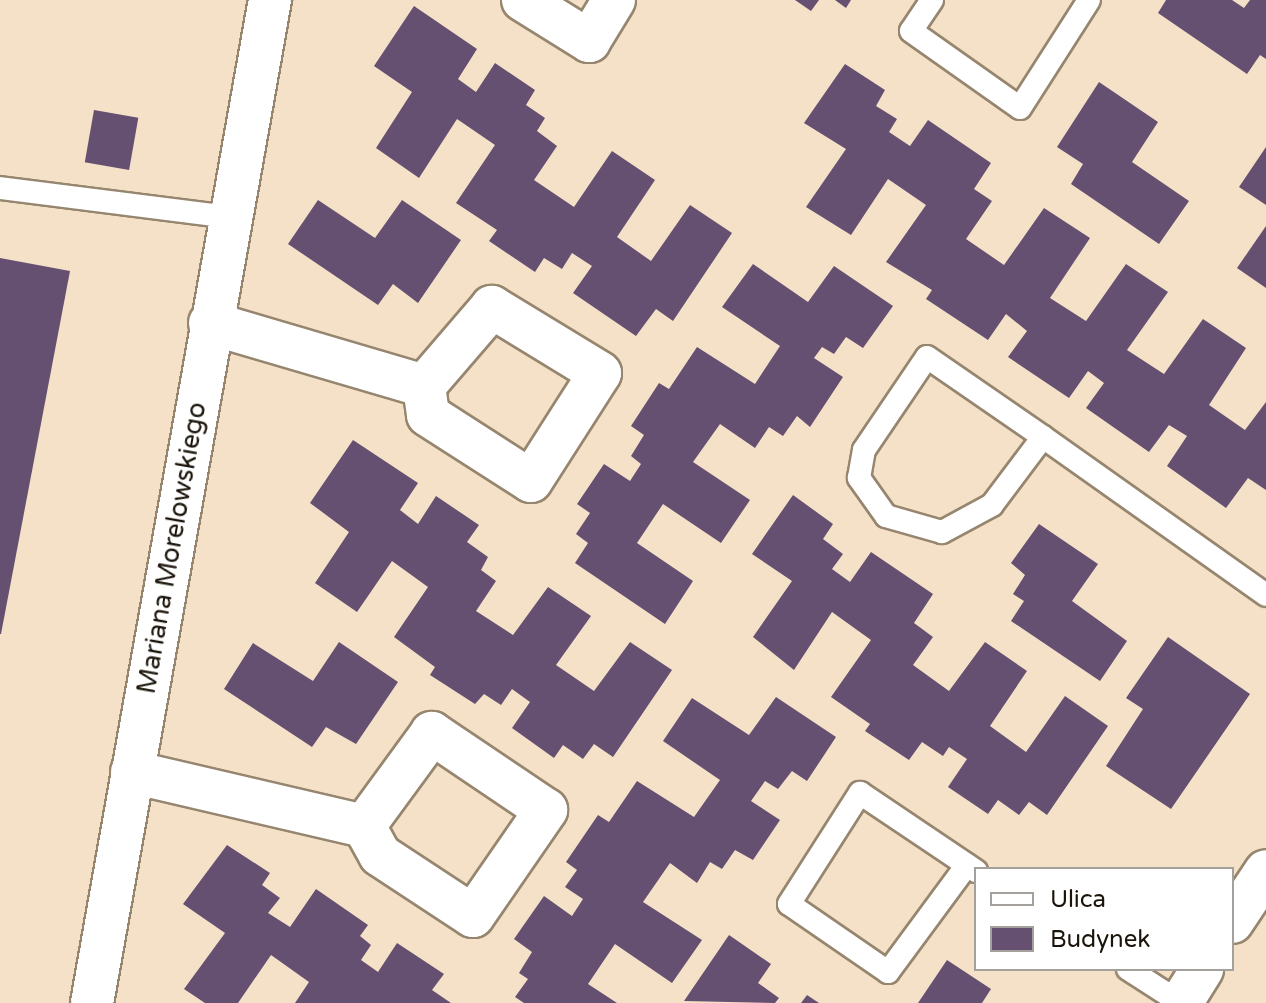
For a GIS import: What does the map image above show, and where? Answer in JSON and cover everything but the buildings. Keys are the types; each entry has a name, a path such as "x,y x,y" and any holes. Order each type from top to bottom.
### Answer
{"street":[{"name":"Mariana Morelowskiego","path":"92,1003 210,323 270,0"},
{"path":"523,0 589,41 614,0"},
{"path":"210,323 424,386"},
{"path":"132,772 364,826"},
{"path":"1234,919 1266,871"},
{"path":"1181,1003 1201,971"}],"lane":[{"path":"932,0 911,31 1020,108 1089,0"},
{"path":"0,188 231,217"},
{"path":"1043,437 992,505 942,532 886,516 859,478 864,450 927,357 1043,437 1266,595"},
{"path":"860,793 971,868 888,972 789,904 860,793"},
{"path":"1131,971 1181,1003"}]}
